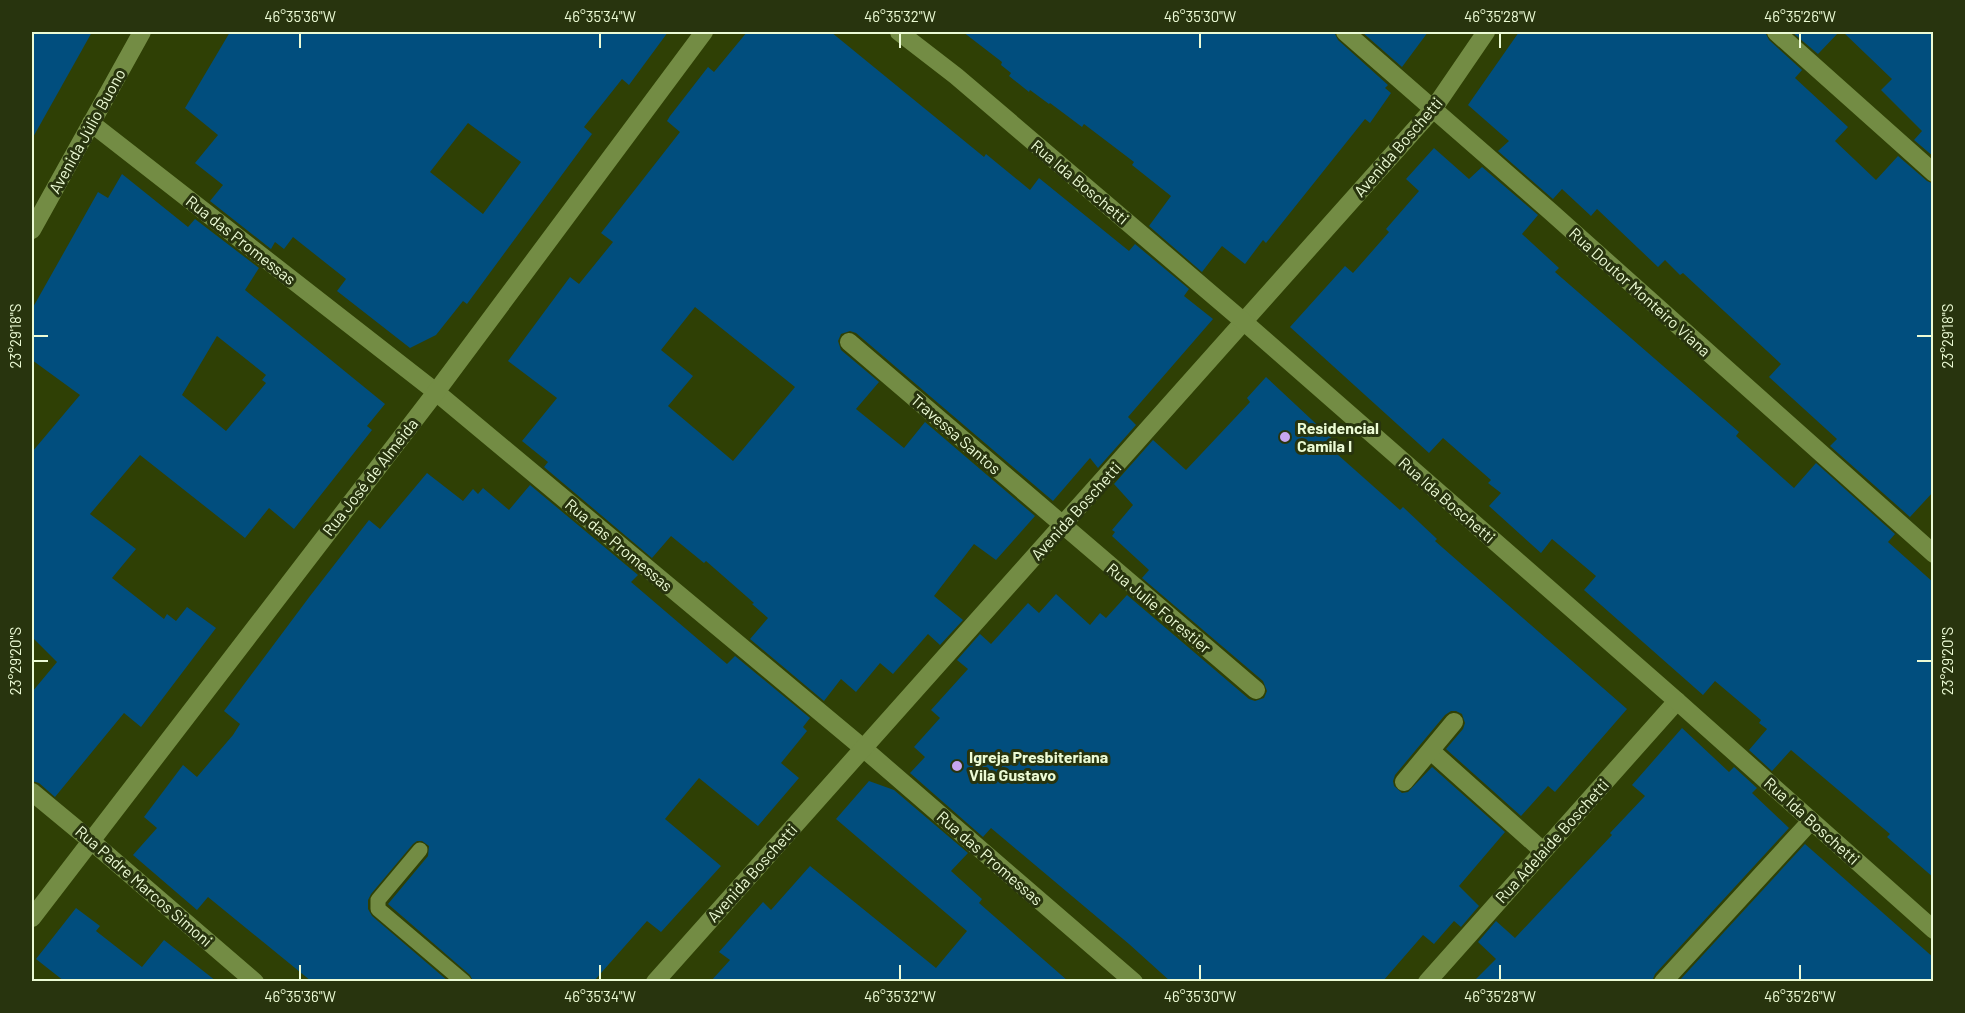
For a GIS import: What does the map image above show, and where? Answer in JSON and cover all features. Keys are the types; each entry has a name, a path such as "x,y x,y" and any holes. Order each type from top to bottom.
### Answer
{"street":[{"name":"Avenida Júlio Buono","path":"32,230 142,32"},
{"name":"Rua José de Almeida","path":"32,918 436,392 704,32"},
{"name":"Rua Ida Boschetti","path":"899,32 956,76 1243,321 1677,701 1934,930"},
{"name":"Rua Doutor Monteiro Viana","path":"1345,32 1434,108 1934,554"},
{"name":"Avenida Boschetti","path":"655,981 1434,108 1486,32"},
{"path":"1776,32 1934,173"},
{"name":"Rua das Promessas","path":"91,123 436,392 863,748 1134,981"},
{"name":"Travessa Santos","path":"849,342 1063,526"},
{"name":"Rua Julie Forestier","path":"1063,526 1256,690"},
{"name":"Rua Adelaide Boschetti","path":"1427,981 1677,701"},
{"path":"1404,782 1454,722"},
{"path":"1431,751 1543,852"},
{"name":"Rua Padre Marcos Simoni","path":"32,792 255,981"},
{"path":"1662,981 1811,821"}],"lane":[{"path":"420,850 378,900 378,909 464,981"}],"building":[{"path":"32,32 92,32 32,139"},
{"path":"230,32 668,32 629,85 622,79 584,127 592,134 467,304 463,301 436,335 410,348 337,291 346,279 293,237 284,249 275,242 271,249 210,201 223,185 195,163 218,135 185,108","holes":["468,123 521,162 483,214 430,172"]},
{"path":"747,32 831,32 984,157 986,154 1030,190 1039,178 1129,251 1135,244 1189,289 1184,296 1213,319 1128,417 1136,425 1098,468 1090,458 1053,501 856,333 850,331 841,334 838,341 841,350 879,382 856,409 904,448 925,422 1035,516 996,560 974,544 934,596 963,620 940,645 928,634 893,674 880,663 856,692 841,679 824,701 750,639 768,618 706,561 704,563 671,536 652,558 544,467 548,462 522,441 557,398 508,361 570,277 579,284 613,242 601,233 680,132 667,121 708,67 714,72","holes":["695,307 795,387 733,461 668,406 693,376 661,350"]},
{"path":"963,32 1334,32 1338,40 1388,85 1385,88 1391,93 1370,123 1365,119 1266,243 1263,240 1245,264 1222,246 1202,272 1149,226 1171,196 1132,165 1134,162 1084,124 1082,127 1050,103 1030,90 1029,92 1009,76 1011,73 1001,65 1002,62"},
{"path":"1362,32 1428,32 1402,67"},
{"path":"1519,32 1765,32 1769,40 1802,70 1795,78 1848,127 1835,141 1876,180 1898,156 1927,181 1934,184 1934,491 1910,517 1830,446 1837,439 1769,377 1781,364 1683,273 1680,275 1665,260 1658,267 1597,209 1591,216 1562,189 1553,199 1498,151 1509,141 1468,105"},
{"path":"1792,32 1839,32 1818,54"},
{"path":"1843,32 1934,32 1934,157 1914,140 1922,131 1881,90 1892,79"},
{"path":"1434,148 1469,179 1482,167 1538,215 1522,234 1559,268 1555,272 1739,432 1736,436 1794,488 1816,463 1895,534 1888,542 1934,583 1934,878 1887,837 1890,834 1791,750 1772,771 1749,750 1767,729 1759,723 1761,720 1715,681 1703,695 1584,590 1596,576 1552,539 1541,553 1489,506 1501,493 1488,483 1491,480 1443,438 1429,453 1290,327 1345,266 1353,273 1389,232 1386,229 1419,191 1406,179"},
{"path":"122,174 188,227 195,219 259,268 245,290 385,404 367,426 372,430 294,529 269,508 245,538 140,455 90,514 136,549 112,578 164,619 167,614 176,621 187,607 216,628 141,727 124,713 55,797 39,783 32,781 32,692 57,662 32,637 32,452 80,395 32,360 32,309 98,192 108,198","holes":["217,336 266,375 262,380 266,383 226,431 182,395"]},
{"path":"1266,377 1342,448 1337,454 1400,510 1403,507 1437,539 1435,541 1627,709 1555,792 1548,786 1521,816 1446,749 1463,729 1465,723 1462,714 1456,711 1445,715 1395,775 1394,786 1402,793 1408,792 1432,767 1505,832 1459,886 1479,906 1461,927 1454,921 1434,944 1423,935 1383,981 1170,981 991,828 983,837 910,773 925,757 914,747 940,718 931,710 968,669 957,660 980,634 991,644 1028,603 1039,613 1056,594 1090,625 1100,613 1106,618 1127,595 1249,699 1255,701 1264,698 1267,691 1263,681 1142,578 1149,570 1112,536 1115,532 1112,530 1133,505 1114,484 1153,440 1186,470 1250,402 1247,398"},
{"path":"427,473 463,501 473,489 478,494 483,488 509,510 530,485 638,575 631,582 727,664 735,656 810,718 803,727 807,731 781,763 799,778 758,826 699,778 665,819 721,866 661,932 647,921 594,981 473,981 470,975 388,904 428,856 429,846 422,841 413,844 371,894 368,909 372,916 448,981 311,981 208,897 197,910 133,855 157,828 144,817 183,765 197,777 233,735 240,724 224,711 310,596 369,520 380,529"},
{"path":"1682,728 1729,772 1734,767 1757,788 1752,793 1789,828 1655,974 1652,981 1474,981 1496,959 1478,942 1496,921 1515,938 1612,835 1610,833 1645,796 1632,785"},
{"path":"869,781 894,790 968,853 951,871 982,899 979,903 1068,981 711,981 730,960 719,952 763,902 771,910 810,866 936,968 967,931 836,819"},
{"path":"1805,844 1934,958 1934,981 1679,981"},
{"path":"76,908 100,926 96,931 142,967 164,940 216,981 64,981 36,959"}],"place":[{"name":"Residencial Camila I","path":"1285,437"},
{"name":"Igreja Presbiteriana Vila Gustavo","path":"957,766"}]}
